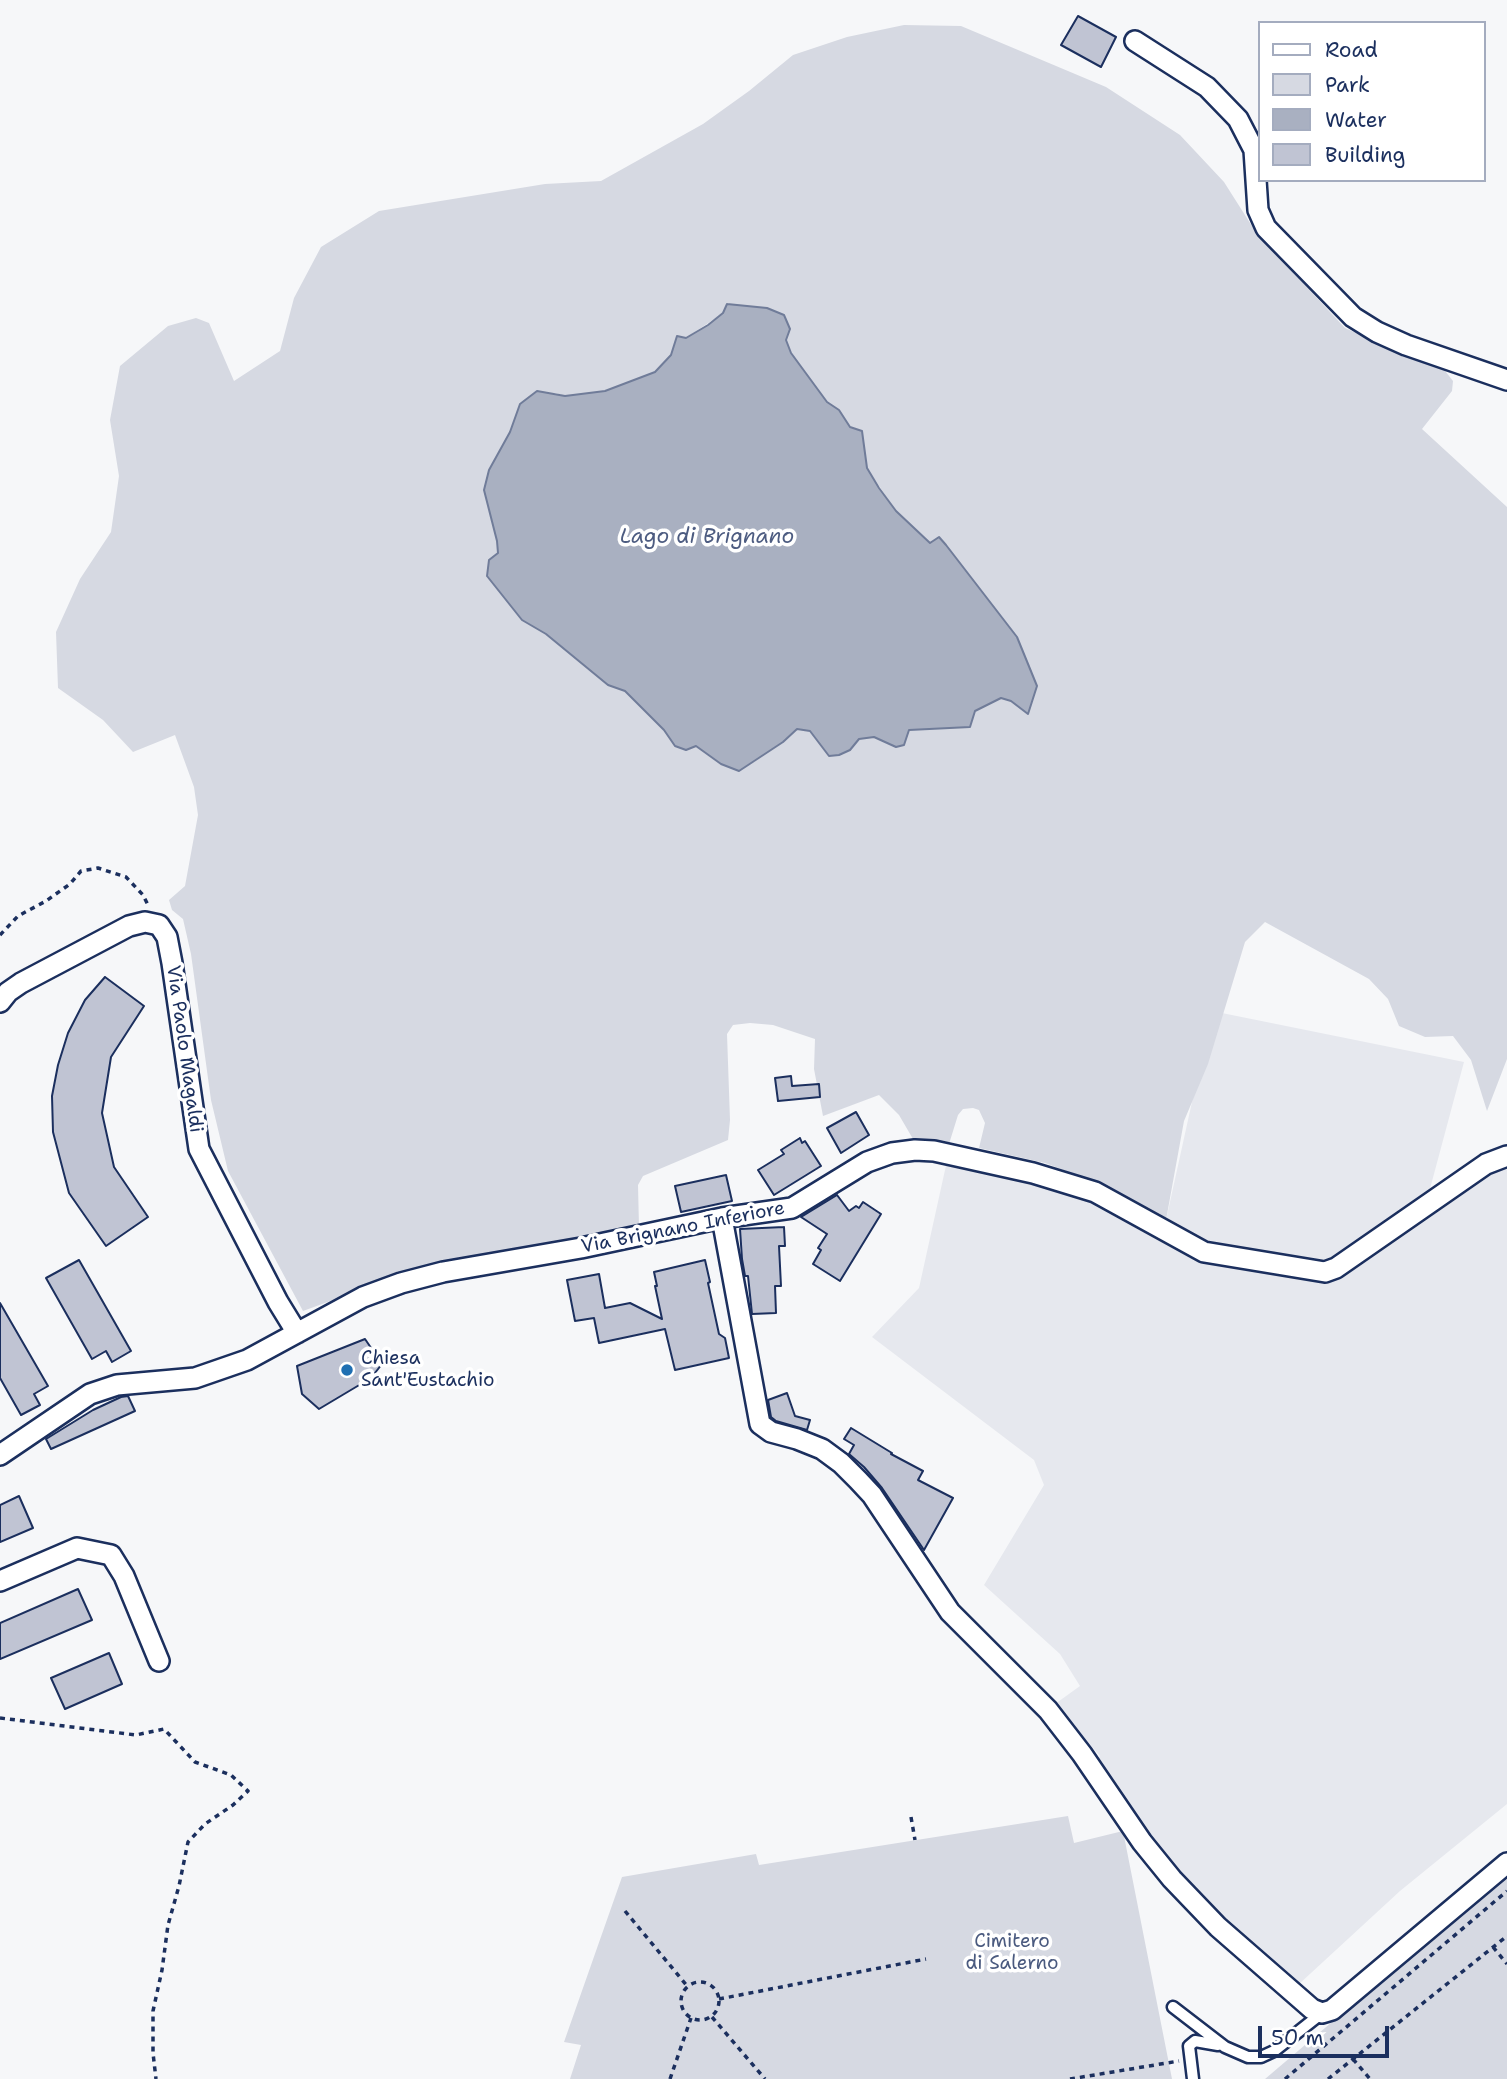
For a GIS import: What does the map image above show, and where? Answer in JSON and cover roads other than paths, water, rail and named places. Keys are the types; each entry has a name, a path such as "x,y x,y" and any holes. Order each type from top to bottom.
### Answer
{"street":[{"path":"1135,41 1207,87 1238,119 1254,150 1258,210 1266,228 1353,317 1406,345 1507,380"},
{"name":"Via Paolo Magaldi","path":"0,1002 21,983 129,926 145,922 159,925 167,937 172,963 199,1149 278,1302 298,1333"},
{"name":"Via Brignano Inferiore","path":"0,1455 90,1394 117,1385 195,1378 247,1360 363,1297 401,1283 443,1272 792,1208 880,1156 903,1151 934,1151 1033,1173 1095,1192 1204,1252 1325,1272 1336,1268 1486,1164 1507,1156"},
{"path":"722,1219 760,1424 771,1432 797,1438 822,1449 841,1463 872,1494 950,1612 1048,1710 1082,1754 1142,1842 1172,1879 1249,1955 1312,2010 1322,2013 1332,2010 1507,1863"},
{"path":"0,1581 77,1548 110,1555 124,1576 159,1661"}],"lane":[{"path":"1173,2007 1225,2047"},
{"path":"1193,2079 1189,2046 1195,2041 1225,2047 1248,2057 1261,2057 1274,2051 1322,2013"}],"water":[{"name":"Lago di Brignano","path":"727,304 767,308 784,315 790,329 786,340 791,353 827,402 839,410 850,427 862,431 867,468 879,488 896,511 930,543 939,537 1017,637 1037,686 1028,714 1011,701 1001,698 975,711 970,727 909,730 904,745 896,747 874,737 859,739 850,750 829,756 810,731 797,729 783,742 739,771 721,764 696,746 686,750 675,746 664,730 625,691 608,685 546,634 522,620 487,576 489,560 498,553 484,490 489,470 510,432 520,404 537,391 565,396 605,391 655,372 671,355 677,336 686,338 708,325 723,313"}],"place":[{"name":"Chiesa Sant'Eustachio","path":"347,1370"}],"park label":[{"name":"Cimitero di Salerno","path":"1012,1953"}]}
